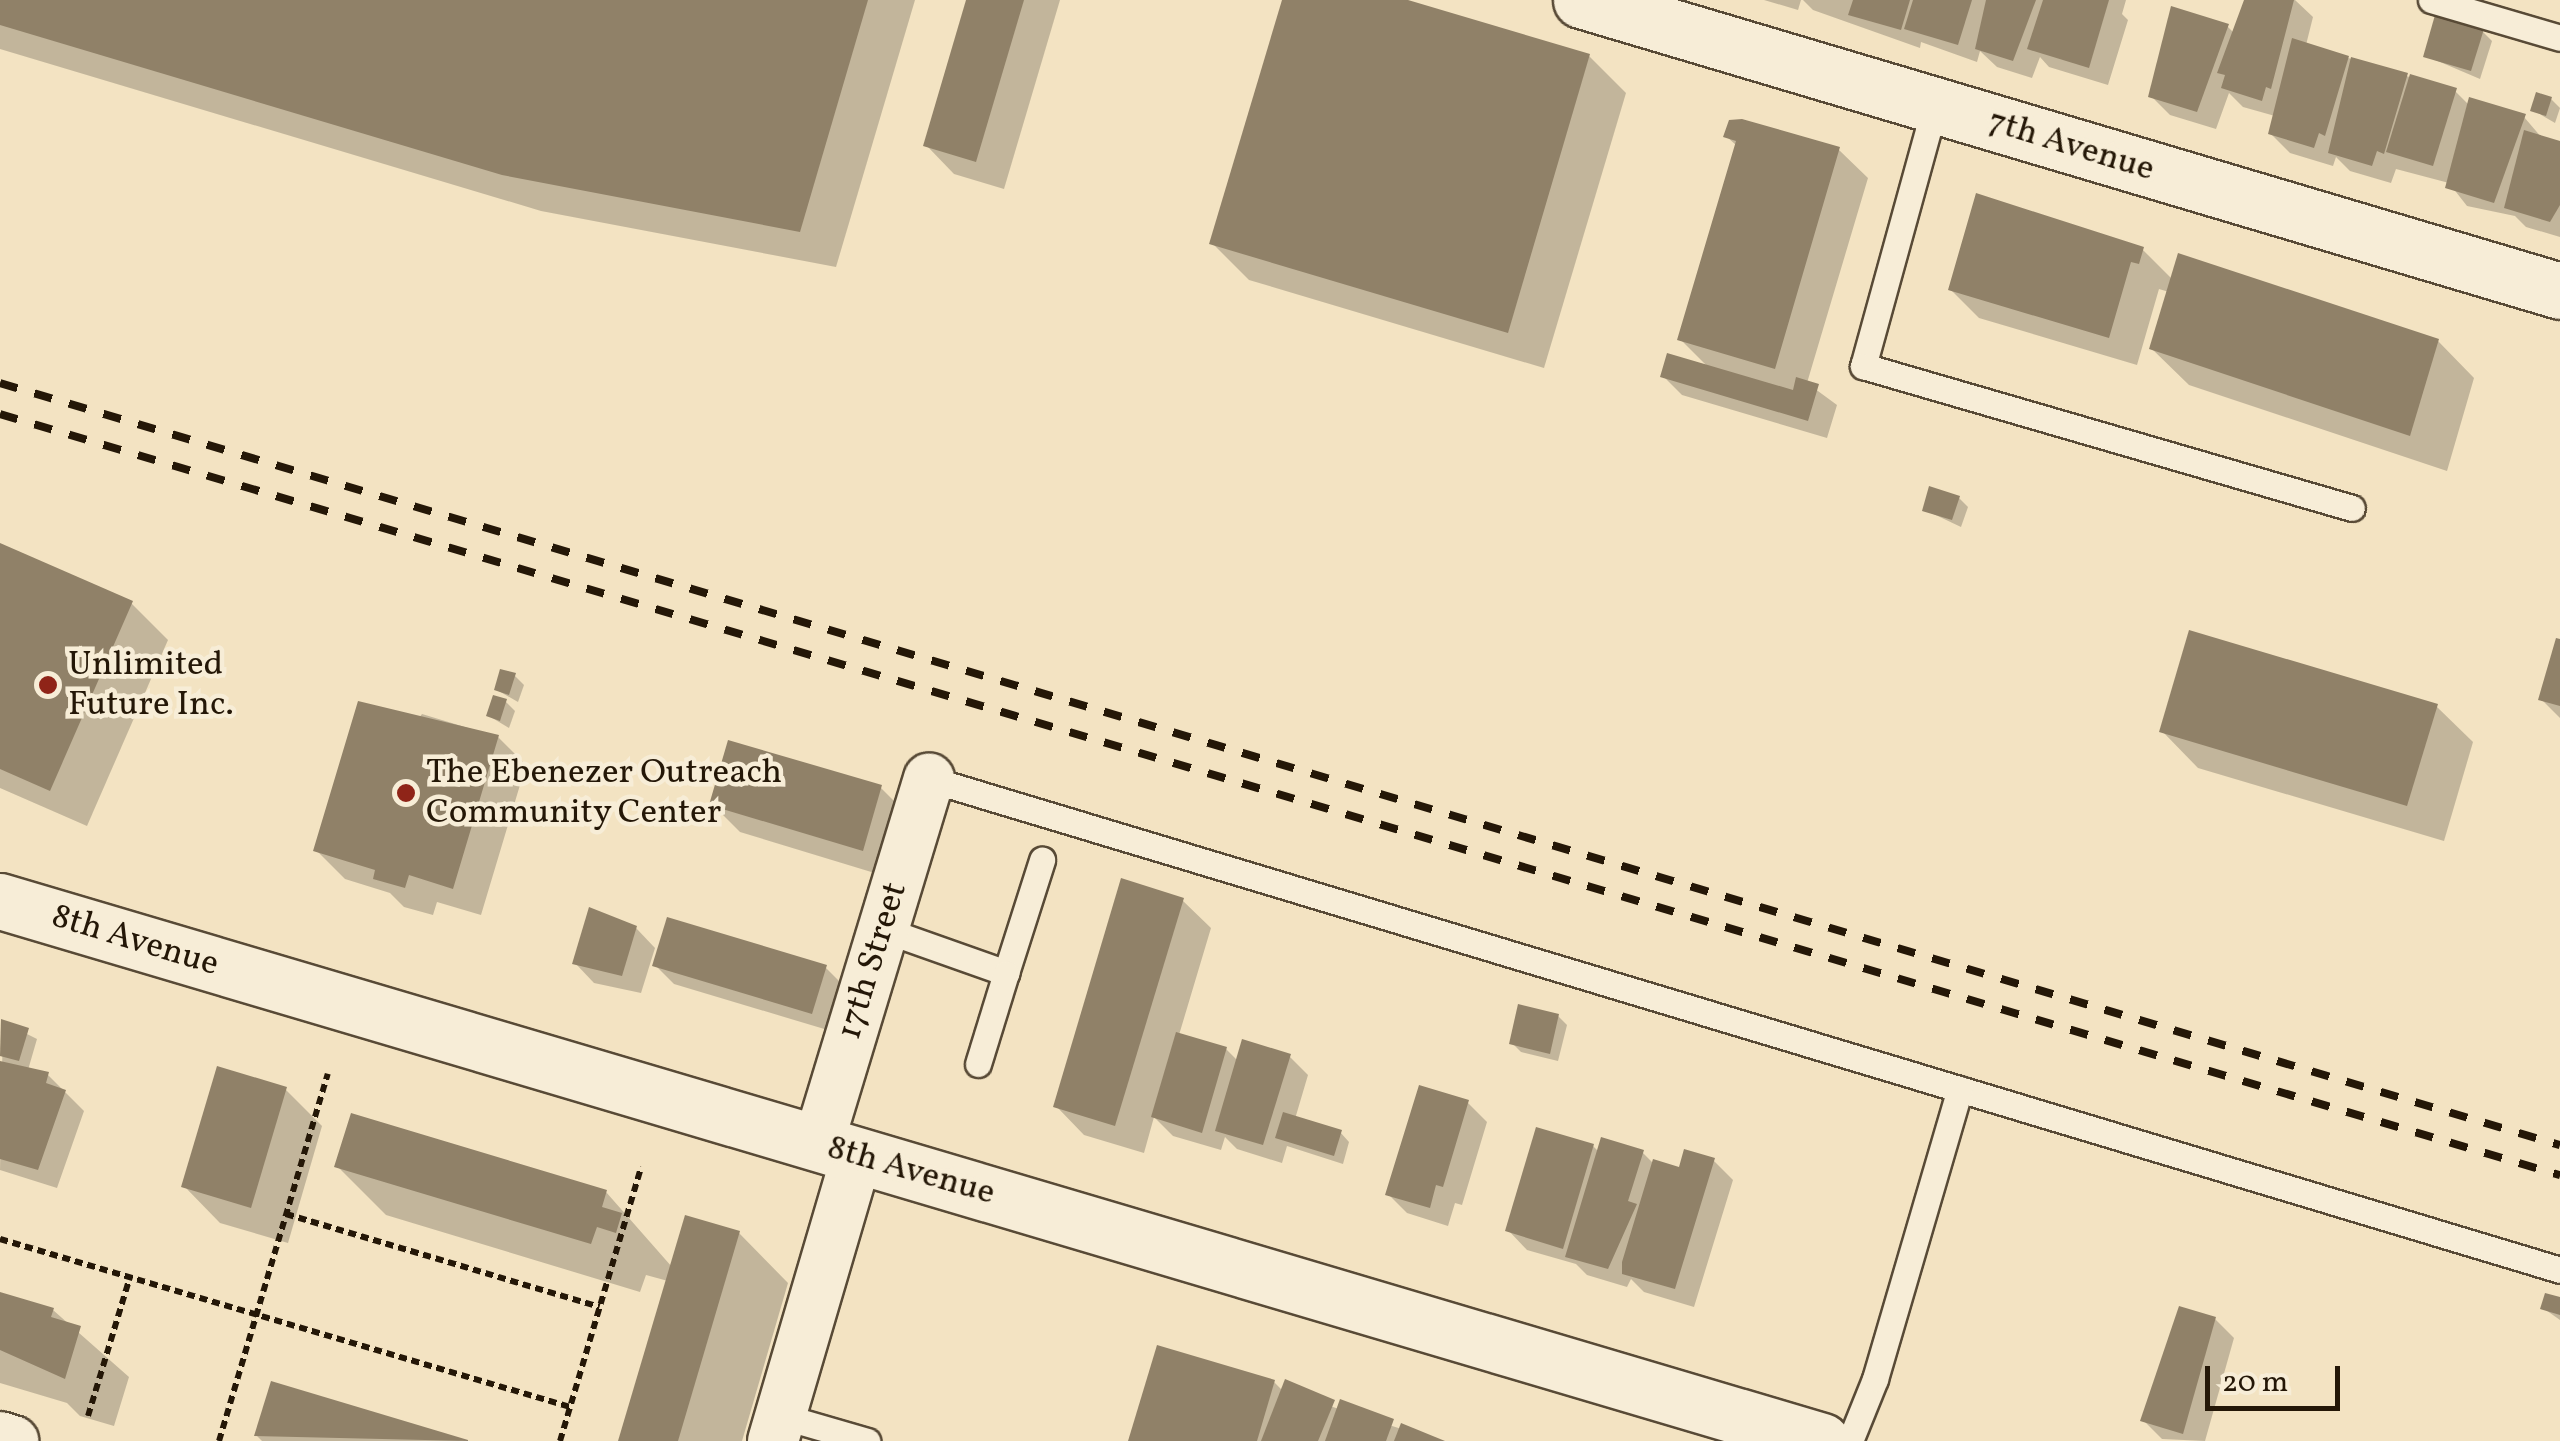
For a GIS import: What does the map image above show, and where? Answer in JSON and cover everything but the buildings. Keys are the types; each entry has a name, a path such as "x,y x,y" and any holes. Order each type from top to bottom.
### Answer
{"main road":[{"name":"7th Avenue","path":"1582,0 2560,291"},
{"name":"8th Avenue","path":"0,901 1822,1441"}],"street":[{"name":"17th Street","path":"777,1428 882,929 929,779"},
{"path":"0,1437 13,1441"}],"lane":[{"path":"2431,0 2560,38"},
{"path":"1935,105 1862,366 2352,508"},
{"path":"929,779 2560,1270"},
{"path":"978,1064 1042,860"},
{"path":"882,929 1006,973"},
{"path":"1850,1441 1875,1378 1960,1089"},
{"path":"777,1428 866,1441"}],"path":[{"path":"219,1441 328,1074"},
{"path":"560,1441 640,1167"},
{"path":"286,1214 599,1308"},
{"path":"0,1239 570,1408"},
{"path":"88,1416 130,1278"}],"railway":[{"path":"0,383 2560,1145"},
{"path":"0,414 2560,1175"}],"place":[{"name":"Unlimited Future Inc.","path":"48,685"},
{"name":"The Ebenezer Outreach Community Center","path":"406,793"}]}
